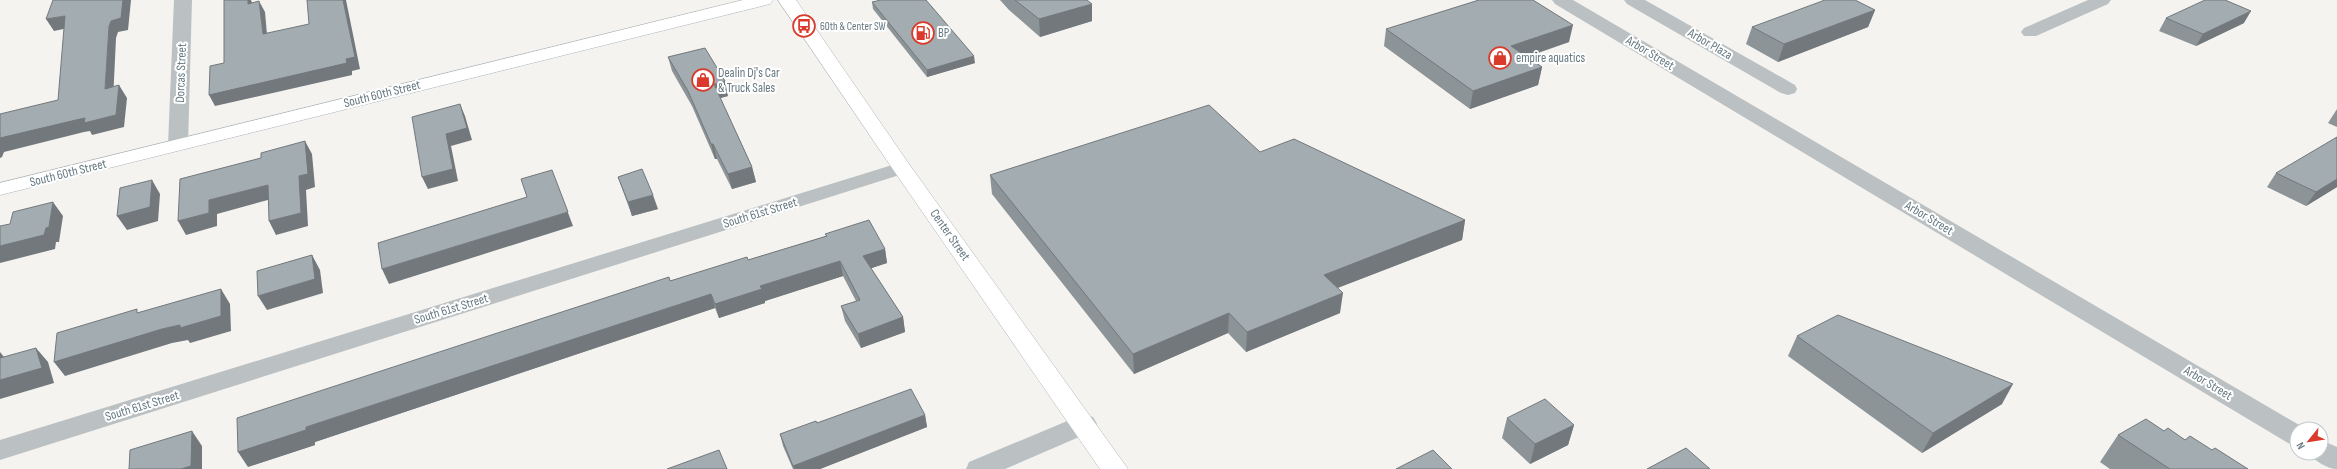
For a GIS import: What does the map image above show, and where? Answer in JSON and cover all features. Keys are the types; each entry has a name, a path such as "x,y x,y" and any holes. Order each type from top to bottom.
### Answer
{"main road":[{"name":"South 60th Street","path":"0,189 764,0"},
{"name":"Center Street","path":"787,0 902,168 1115,469"}],"street":[{"name":"Dorcas Street","path":"178,145 184,0"},
{"name":"Arbor Street","path":"1561,0 2289,431"},
{"name":"Arbor Plaza","path":"1633,0 1788,89"},
{"path":"2030,32 2102,0"},
{"name":"South 61st Street","path":"0,450 902,168"},
{"path":"979,469 1084,424"}],"building":[{"path":"53,0 123,0 121,18 111,21 109,26 105,89 119,85 116,115 84,123 85,118 0,138 0,114 58,100 65,16 46,19"},
{"path":"224,0 248,0 248,4 259,1 263,34 309,24 307,0 343,0 355,57 346,59 347,63 209,95 210,66 224,63"},
{"path":"881,0 926,0 974,56 927,70 872,2"},
{"path":"1015,0 1087,0 1092,4 1039,19"},
{"path":"1479,0 1533,0 1573,25 1511,46 1542,67 1473,91 1386,29"},
{"path":"1825,0 1855,0 1875,10 1784,44 1752,27"},
{"path":"2205,0 2225,0 2251,11 2203,34 2166,18"},
{"path":"705,48 725,81 714,84 752,167 728,174 713,144 711,144 688,91 668,57"},
{"path":"460,104 467,128 446,134 453,169 422,177 412,117"},
{"path":"1209,105 1260,152 1294,139 1465,220 1324,275 1343,293 1247,332 1229,313 1133,354 990,175"},
{"path":"2337,137 2337,179 2316,192 2276,173"},
{"path":"305,141 308,174 299,176 301,213 269,221 268,185 209,200 209,213 178,221 180,179 261,158 261,153"},
{"path":"642,169 653,195 628,202 618,177"},
{"path":"552,170 568,212 382,269 378,243 527,197 521,179"},
{"path":"152,180 150,207 117,216 120,188"},
{"path":"53,202 49,227 46,228 44,235 0,246 0,226 10,224 13,212"},
{"path":"869,220 885,249 863,256 903,317 858,334 841,306 860,300 840,261 760,286 762,289 715,304 711,294 306,427 306,430 238,452 237,418 669,277 670,281 747,257 748,260 827,236 825,234"},
{"path":"312,255 315,279 258,296 257,271"},
{"path":"221,289 221,316 180,328 180,325 162,329 54,362 57,333 137,309 137,313"},
{"path":"1838,315 2013,384 1933,433 1797,336"},
{"path":"36,348 42,368 0,380 0,358"},
{"path":"911,389 925,415 793,466 780,434 816,421 817,423"},
{"path":"1545,399 1574,425 1535,444 1507,418"},
{"path":"2146,419 2164,431 2168,428 2185,440 2190,436 2212,450 2215,448 2248,469 2170,469 2118,435"},
{"path":"192,431 191,466 181,469 129,469 130,450"},
{"path":"1686,448 1710,469 1647,469"},
{"path":"719,450 727,469 667,469"},
{"path":"1433,450 1452,469 1396,469"}],"place":[{"name":"60th & Center SW","path":"804,26"},
{"name":"BP","path":"923,33"},
{"name":"empire aquatics","path":"1500,58"},
{"name":"Dealin Dj's Car & Truck Sales","path":"703,80"}]}
